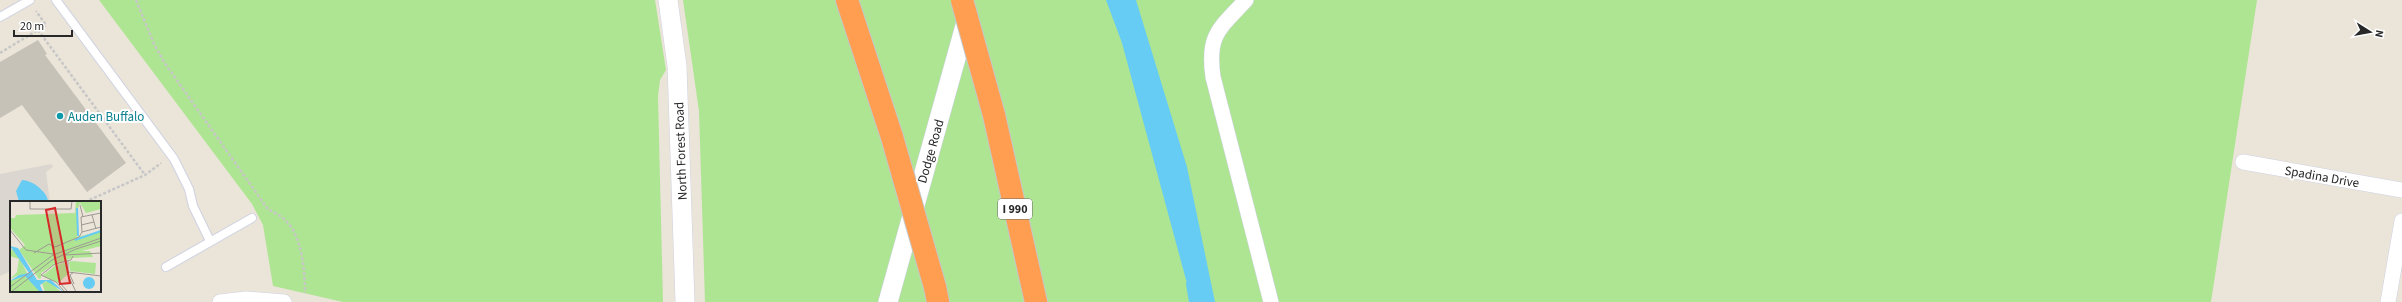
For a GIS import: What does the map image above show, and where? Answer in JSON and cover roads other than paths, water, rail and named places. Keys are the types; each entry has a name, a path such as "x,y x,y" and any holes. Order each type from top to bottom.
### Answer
{"highway":[{"path":"847,0 892,137 936,294"},
{"name":"I 990","path":"962,0 994,115 1036,302"}],"street":[{"name":"North Forest Road","path":"668,0 677,66 685,302"},
{"name":"Dodge Road","path":"888,302 972,0"},
{"path":"1246,0 1215,36 1210,55 1213,77 1271,302"},
{"name":"Spadina Drive","path":"2243,162 2402,190"},
{"path":"2388,302 2402,221"},
{"path":"220,302 246,299 284,302"}],"lane":[{"path":"0,17 30,0"},
{"path":"56,0 178,166 189,188 193,206 210,242"},
{"path":"166,267 252,218"}],"water":[{"path":"1106,0 1136,0 1187,167 1215,302 1192,302 1122,43"},
{"path":"22,180 30,182 39,187 45,194 48,201 19,201 16,191"}],"waterway":[{"path":"1189,284 1192,302"}],"place":[{"name":"Auden Buffalo","path":"60,116"}]}
